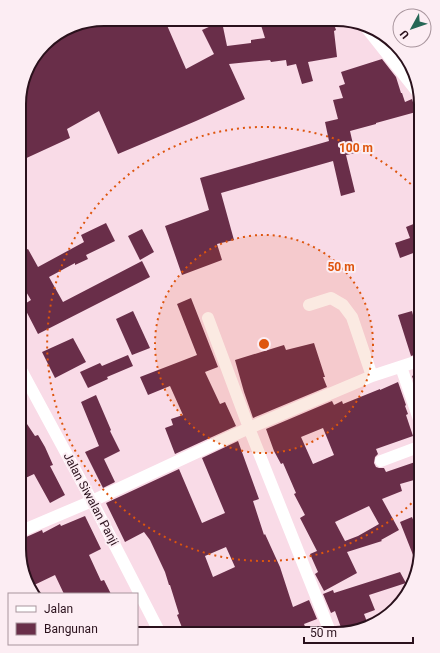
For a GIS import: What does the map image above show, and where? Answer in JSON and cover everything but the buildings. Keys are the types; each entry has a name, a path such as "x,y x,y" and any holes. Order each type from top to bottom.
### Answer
{"street":[{"path":"372,35 412,85"},
{"path":"309,305 331,298 343,305 352,317 372,376"},
{"path":"208,318 249,428 328,627"},
{"path":"26,529 92,501 249,428 372,376 414,362"},
{"path":"401,367 414,405"},
{"name":"Jalan Siwalan Panji","path":"26,379 92,501 156,627"},
{"path":"381,461 414,449"}]}
